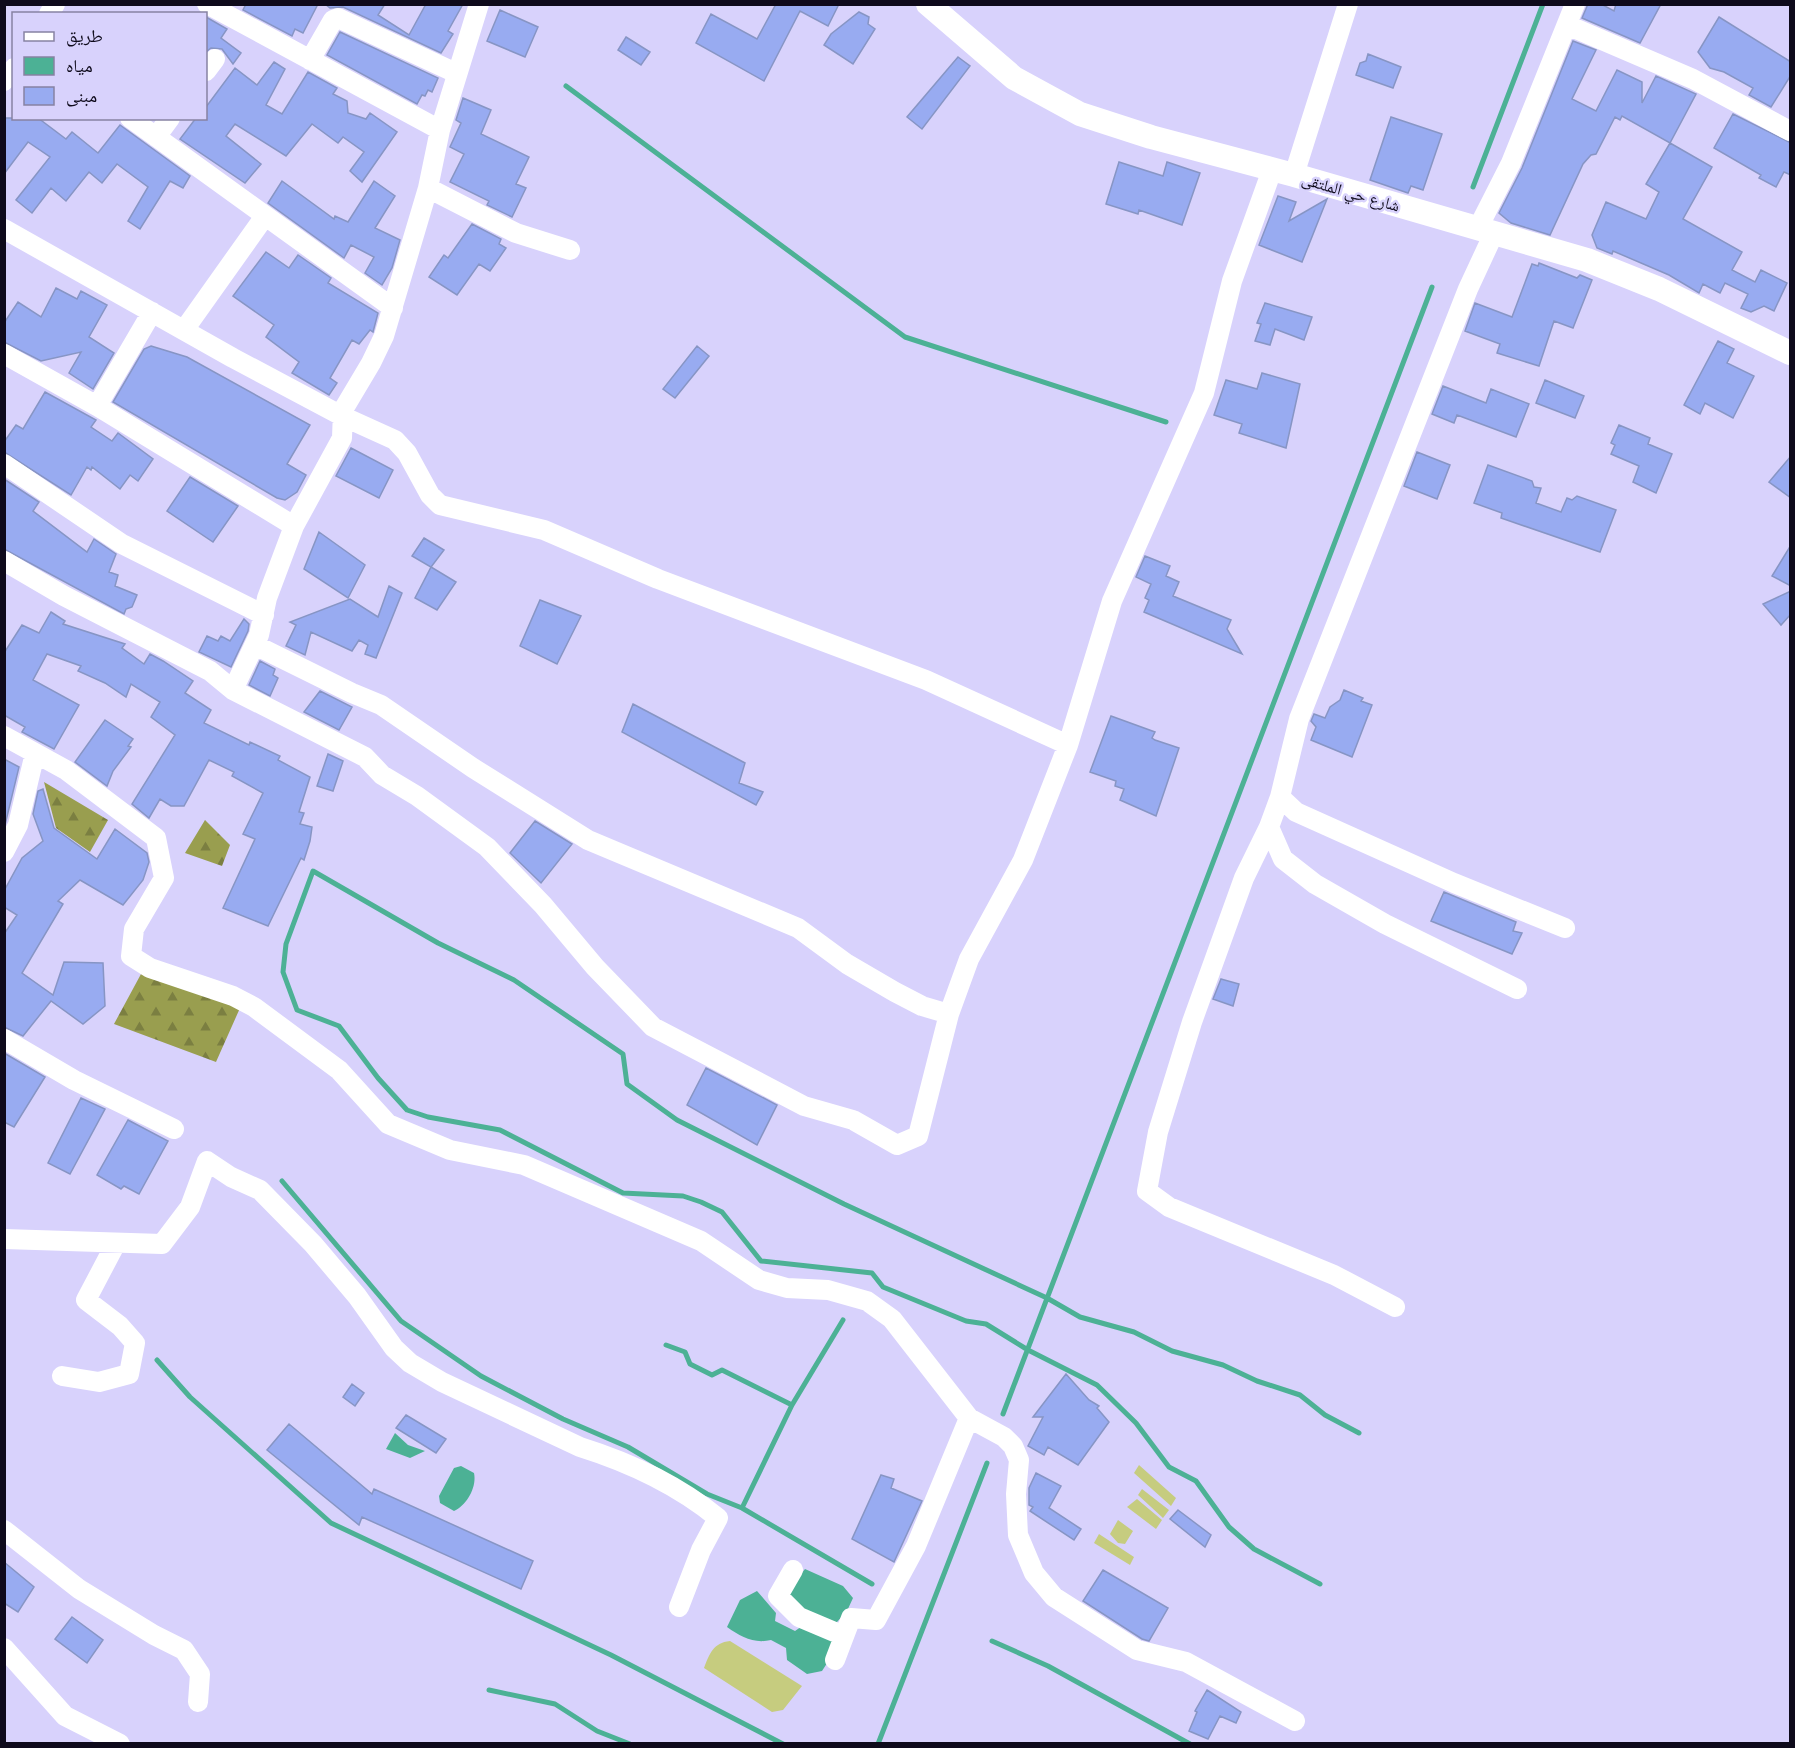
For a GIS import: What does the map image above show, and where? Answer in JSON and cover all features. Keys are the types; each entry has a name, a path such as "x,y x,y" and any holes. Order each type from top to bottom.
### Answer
{"street":[{"path":"207,4 440,130"},
{"path":"233,690 255,645 267,598 294,526 342,438 344,429 342,416 372,363 393,308 428,188 440,130 456,73 479,4"},
{"name":"شارع حي الملتقى","path":"928,4 1014,78 1080,114 1151,138 1283,173 1587,260 1659,289 1791,353"},
{"path":"4,561 64,596 210,671 233,690 365,757 382,775 417,796 487,847 543,905 595,967 653,1027 804,1106 853,1119 897,1145 918,1136 949,1014 969,958 1023,860 1068,745 1112,601 1204,393 1232,281 1283,173 1348,4"},
{"path":"1395,1307 1334,1275 1169,1207 1147,1191 1158,1132 1192,1022 1244,878 1269,827 1280,797 1299,719 1468,289 1511,163 1575,4"},
{"path":"310,60 333,20 338,18 456,73"},
{"path":"1567,25 1693,80 1791,130"},
{"path":"133,120 393,308"},
{"path":"156,137 169,120"},
{"path":"428,188 516,233 570,250"},
{"path":"184,330 265,216"},
{"path":"4,229 342,416 395,440 407,453 430,495 440,505 544,530 658,579 926,680 1068,745"},
{"path":"97,406 152,312"},
{"path":"4,354 97,406 294,526"},
{"path":"4,464 122,544 264,615"},
{"path":"255,645 381,705 473,768 588,840 798,928 847,964 896,992 922,1006 949,1014"},
{"path":"4,736 66,770 156,838 164,878 134,929 131,956 150,968 233,996 254,1007 339,1070 387,1124 450,1150 534,1170 701,1241 759,1280 787,1288 828,1290 867,1301 892,1319 969,1418 1004,1437 1017,1452 1019,1467 1016,1508 1018,1535 1034,1573 1054,1597 1137,1650 1186,1662 1295,1721"},
{"path":"4,852 18,825 35,753"},
{"path":"1280,797 1296,812 1454,883 1565,928"},
{"path":"1269,827 1282,859 1316,884 1385,924 1517,989"},
{"path":"4,1039 74,1080 174,1129"},
{"path":"4,1239 162,1244 190,1207 207,1161 231,1178 260,1190 313,1245 357,1296 394,1348 410,1364 442,1382 580,1447 604,1454 660,1480 718,1518 702,1550 680,1607"},
{"path":"62,1376 99,1383 129,1374 135,1343 120,1326 86,1300 116,1243"},
{"path":"836,1660 851,1618 876,1620 916,1546 969,1418"},
{"path":"4,1530 79,1589 154,1635 184,1650 200,1674 198,1702"},
{"path":"793,1570 778,1596 799,1617 844,1636"},
{"path":"4,1648 65,1716 120,1743"}],"shaded area":[{"path":"1139,1465 1176,1498 1171,1506 1134,1473"},
{"path":"1142,1489 1169,1510 1163,1518 1138,1495"},
{"path":"1137,1499 1162,1520 1156,1529 1127,1507"},
{"path":"1118,1520 1133,1531 1125,1544 1118,1543 1110,1534"},
{"path":"1099,1534 1134,1557 1130,1565 1094,1543"},
{"path":"730,1641 802,1686 783,1710 772,1712 704,1668 710,1653 716,1646"}],"green space":[{"path":"44,782 108,820 90,852 56,828"},
{"path":"205,820 230,845 222,866 185,853"},
{"path":"141,974 240,1008 216,1062 114,1024"}],"water":[{"path":"395,1433 408,1445 425,1451 410,1458 386,1449"},
{"path":"461,1466 474,1473 475,1478 467,1500 454,1511 440,1503 439,1496 454,1468"},
{"path":"805,1569 843,1586 853,1598 847,1611 837,1622 822,1623 793,1608 787,1592"},
{"path":"757,1591 776,1613 775,1621 795,1631 805,1624 835,1642 831,1657 822,1671 807,1674 787,1660 786,1648 771,1640 748,1639 727,1627 740,1600"}],"building":[{"path":"246,4 318,4 303,33 295,29 292,36 243,10"},
{"path":"325,4 385,4 378,15 409,35 426,4 463,4 448,31 453,34 441,53 343,7 330,8"},
{"path":"776,4 839,4 828,26 800,11 764,81 696,43 711,14 757,39"},
{"path":"1588,4 1601,4 1614,11 1616,4 1661,4 1640,43 1582,18"},
{"path":"500,10 538,27 525,57 487,41"},
{"path":"859,12 869,17 868,24 875,29 853,64 824,45 831,34"},
{"path":"1719,17 1791,62 1791,75 1771,107 1749,95 1753,88 1724,72 1710,68 1698,52"},
{"path":"207,18 227,29 221,38 241,53 233,64 222,49 211,48 207,51"},
{"path":"340,32 438,78 432,92 428,90 417,104 327,55"},
{"path":"626,37 650,52 641,65 618,50"},
{"path":"1573,41 1596,50 1572,99 1596,111 1617,70 1642,82 1642,103 1656,76 1696,94 1670,143 1622,116 1620,120 1615,117 1596,154 1591,155 1583,164 1550,235 1511,223 1499,213 1522,168"},
{"path":"1368,54 1401,67 1393,88 1356,75 1360,63 1366,61"},
{"path":"958,57 970,66 922,129 907,117"},
{"path":"274,62 285,69 266,105 282,114 308,72 337,88 333,94 347,101 348,113 366,119 370,113 397,132 362,182 350,171 364,152 343,137 338,143 312,124 286,156 235,124 226,136 261,164 245,183 180,139 194,120 207,120 207,106 235,68 257,85"},
{"path":"463,98 491,110 481,134 529,157 516,184 526,188 512,217 487,205 489,201 450,182 464,154 450,147 461,123 456,120"},
{"path":"1733,114 1791,143 1791,175 1784,172 1776,187 1759,178 1761,175 1714,148"},
{"path":"1391,117 1442,134 1423,190 1411,186 1408,193 1370,180"},
{"path":"4,118 12,118 12,120 41,120 66,139 72,132 98,153 120,125 190,176 183,188 170,181 140,229 128,221 148,187 117,164 102,183 89,172 66,201 51,188 32,213 16,200 50,157 28,142 4,174"},
{"path":"1670,143 1712,167 1683,219 1742,252 1732,270 1755,282 1761,270 1787,283 1774,311 1764,306 1751,312 1741,308 1748,294 1725,283 1720,293 1703,284 1699,293 1669,275 1613,251 1612,254 1597,248 1592,235 1606,202 1646,219 1659,192 1646,184"},
{"path":"1119,162 1163,176 1167,162 1200,173 1182,225 1139,210 1138,214 1106,204"},
{"path":"282,181 334,219 335,216 348,222 374,181 395,196 375,228 400,240 392,268 382,285 365,273 374,257 351,245 344,258 268,203"},
{"path":"1278,196 1296,202 1289,221 1327,199 1302,262 1259,245"},
{"path":"472,224 501,239 499,244 506,248 490,271 479,264 457,295 429,277 444,255 448,258"},
{"path":"266,252 289,268 298,255 331,278 328,283 378,313 373,332 370,330 359,344 352,340 330,378 337,383 329,395 292,373 299,362 266,337 274,325 233,296"},
{"path":"1539,263 1577,278 1580,275 1592,280 1573,328 1554,321 1539,366 1497,353 1500,344 1465,331 1475,303 1512,317 1532,264 1538,266"},
{"path":"56,288 77,299 81,291 107,305 89,337 114,353 93,389 69,373 81,352 41,361 4,342 4,323 18,302 41,317"},
{"path":"1265,303 1312,317 1304,340 1275,329 1270,345 1255,341 1261,324 1257,323"},
{"path":"1718,341 1734,349 1727,363 1754,376 1733,418 1705,403 1700,414 1684,405"},
{"path":"151,346 187,357 310,425 287,464 306,475 297,492 285,500 277,498 113,402 144,349"},
{"path":"697,346 709,356 675,398 663,389"},
{"path":"1262,373 1300,384 1286,448 1239,433 1242,424 1214,415 1226,380 1257,389"},
{"path":"1545,380 1584,396 1575,418 1536,403"},
{"path":"1443,386 1486,403 1491,389 1529,404 1516,437 1457,415 1454,423 1432,414"},
{"path":"45,392 96,420 91,427 112,441 118,433 153,459 138,481 130,475 120,489 92,467 91,470 87,467 71,495 4,452 4,442 16,425 23,429"},
{"path":"1619,425 1650,438 1648,444 1672,454 1656,493 1633,482 1639,466 1611,454 1615,445 1611,443"},
{"path":"351,448 393,470 379,498 336,476"},
{"path":"1417,452 1450,465 1437,499 1404,486"},
{"path":"1791,456 1791,498 1769,482"},
{"path":"1488,465 1532,481 1534,487 1541,488 1536,503 1561,512 1567,498 1572,500 1577,496 1616,510 1600,552 1501,518 1502,513 1474,503"},
{"path":"190,477 238,506 213,542 167,511"},
{"path":"4,479 39,502 33,511 87,552 94,539 116,554 109,572 118,575 115,586 137,595 132,607 126,609 124,614 4,549"},
{"path":"319,532 365,565 348,598 304,569"},
{"path":"424,538 444,550 431,567 412,556"},
{"path":"1791,545 1791,586 1772,576"},
{"path":"1145,556 1170,566 1166,576 1179,582 1173,596 1231,620 1227,629 1242,654 1144,612 1149,600 1145,598 1151,584 1136,577"},
{"path":"431,567 456,582 437,610 415,598"},
{"path":"389,586 402,593 376,658 365,654 368,645 359,640 352,651 311,632 305,655 286,646 296,625 290,622 350,599 378,617"},
{"path":"1791,591 1791,614 1781,625 1763,604"},
{"path":"540,600 581,616 557,664 520,646"},
{"path":"51,612 65,621 63,624 125,644 122,648 144,664 150,654 163,661 193,681 185,693 211,710 204,723 249,745 250,742 280,756 278,760 310,777 299,812 304,813 300,824 312,827 310,841 304,860 301,858 268,926 223,908 255,839 243,834 263,793 232,776 234,772 209,760 184,806 171,806 160,799 149,818 132,804 175,735 151,717 160,702 131,684 126,697 105,683 78,671 81,666 47,654 33,680 79,705 54,749 22,732 25,727 4,715 4,653 22,625 39,633"},
{"path":"244,619 249,624 248,631 231,667 199,652 207,636 218,641 221,636 230,641"},
{"path":"260,661 275,669 273,675 278,678 270,696 249,685"},
{"path":"1344,690 1363,698 1361,701 1372,705 1352,757 1311,740 1316,727 1311,721 1314,714 1325,718 1330,707 1340,700"},
{"path":"320,691 352,707 339,730 304,712"},
{"path":"633,704 745,763 739,783 763,792 756,805 622,732"},
{"path":"1111,716 1155,732 1152,738 1155,740 1179,748 1156,816 1120,800 1124,789 1115,786 1116,781 1090,772"},
{"path":"105,720 133,739 128,746 131,747 113,771 107,786 75,762"},
{"path":"328,754 343,761 333,791 317,786"},
{"path":"4,759 19,767 5,825 4,825"},
{"path":"43,789 54,828 97,859 115,829 147,853 149,862 143,880 123,905 80,880 58,901 63,904 22,973 53,995 64,962 103,963 105,1006 83,1024 51,1001 23,1036 4,1027 4,934 17,915 4,907 4,891 22,858 43,841 33,814 38,791"},
{"path":"535,821 572,844 541,883 510,853"},
{"path":"1444,892 1516,922 1513,931 1522,933 1512,954 1431,921"},
{"path":"1221,979 1239,984 1233,1006 1213,999"},
{"path":"4,1053 45,1077 14,1127 4,1122"},
{"path":"706,1068 777,1105 757,1145 687,1105"},
{"path":"81,1098 105,1109 70,1174 48,1163"},
{"path":"128,1120 168,1141 139,1194 124,1186 121,1189 97,1175"},
{"path":"1066,1374 1089,1400 1099,1406 1097,1408 1109,1422 1078,1465 1048,1447 1044,1455 1028,1446 1043,1417 1033,1417"},
{"path":"352,1384 364,1393 355,1406 343,1397"},
{"path":"406,1415 446,1439 436,1453 396,1428"},
{"path":"289,1424 372,1494 374,1489 533,1561 521,1589 362,1517 359,1525 267,1450"},
{"path":"1036,1473 1061,1486 1049,1508 1081,1529 1074,1540 1030,1511 1033,1507 1029,1505 1029,1488"},
{"path":"881,1475 894,1479 891,1488 922,1501 894,1562 852,1539"},
{"path":"1178,1510 1211,1535 1205,1547 1170,1519"},
{"path":"4,1562 34,1587 18,1612 4,1603"},
{"path":"1103,1570 1168,1608 1149,1641 1142,1639 1083,1601"},
{"path":"72,1617 103,1640 87,1663 55,1639"},
{"path":"1207,1690 1241,1712 1236,1723 1220,1716 1208,1739 1189,1731 1197,1712 1195,1711"}],"waterway":[{"path":"1473,187 1543,4"},
{"path":"566,86 905,337 1166,422"},
{"path":"1003,1414 1432,287"},
{"path":"1320,1584 1254,1549 1229,1527 1196,1481 1169,1467 1136,1423 1097,1385 1028,1350 986,1324 966,1321 883,1287 872,1273 761,1261 722,1212 701,1202 683,1196 623,1193 500,1130 428,1117 407,1110 378,1078 339,1026 297,1010 283,972 286,944 313,871 438,943 514,980 623,1054 627,1084 677,1120 844,1204 1047,1298 1080,1317 1134,1332 1172,1351 1223,1365 1257,1381 1300,1395 1325,1415 1359,1433"},
{"path":"282,1181 401,1321 481,1376 563,1419 628,1447 707,1494 742,1508"},
{"path":"843,1320 792,1405 742,1508 872,1584"},
{"path":"666,1345 685,1352 690,1364 712,1375 722,1370 792,1405"},
{"path":"157,1360 190,1397 331,1523 611,1655 783,1744"},
{"path":"878,1744 987,1463"},
{"path":"992,1641 1048,1666 1190,1744"},
{"path":"489,1690 555,1704 597,1731 630,1744"}]}
